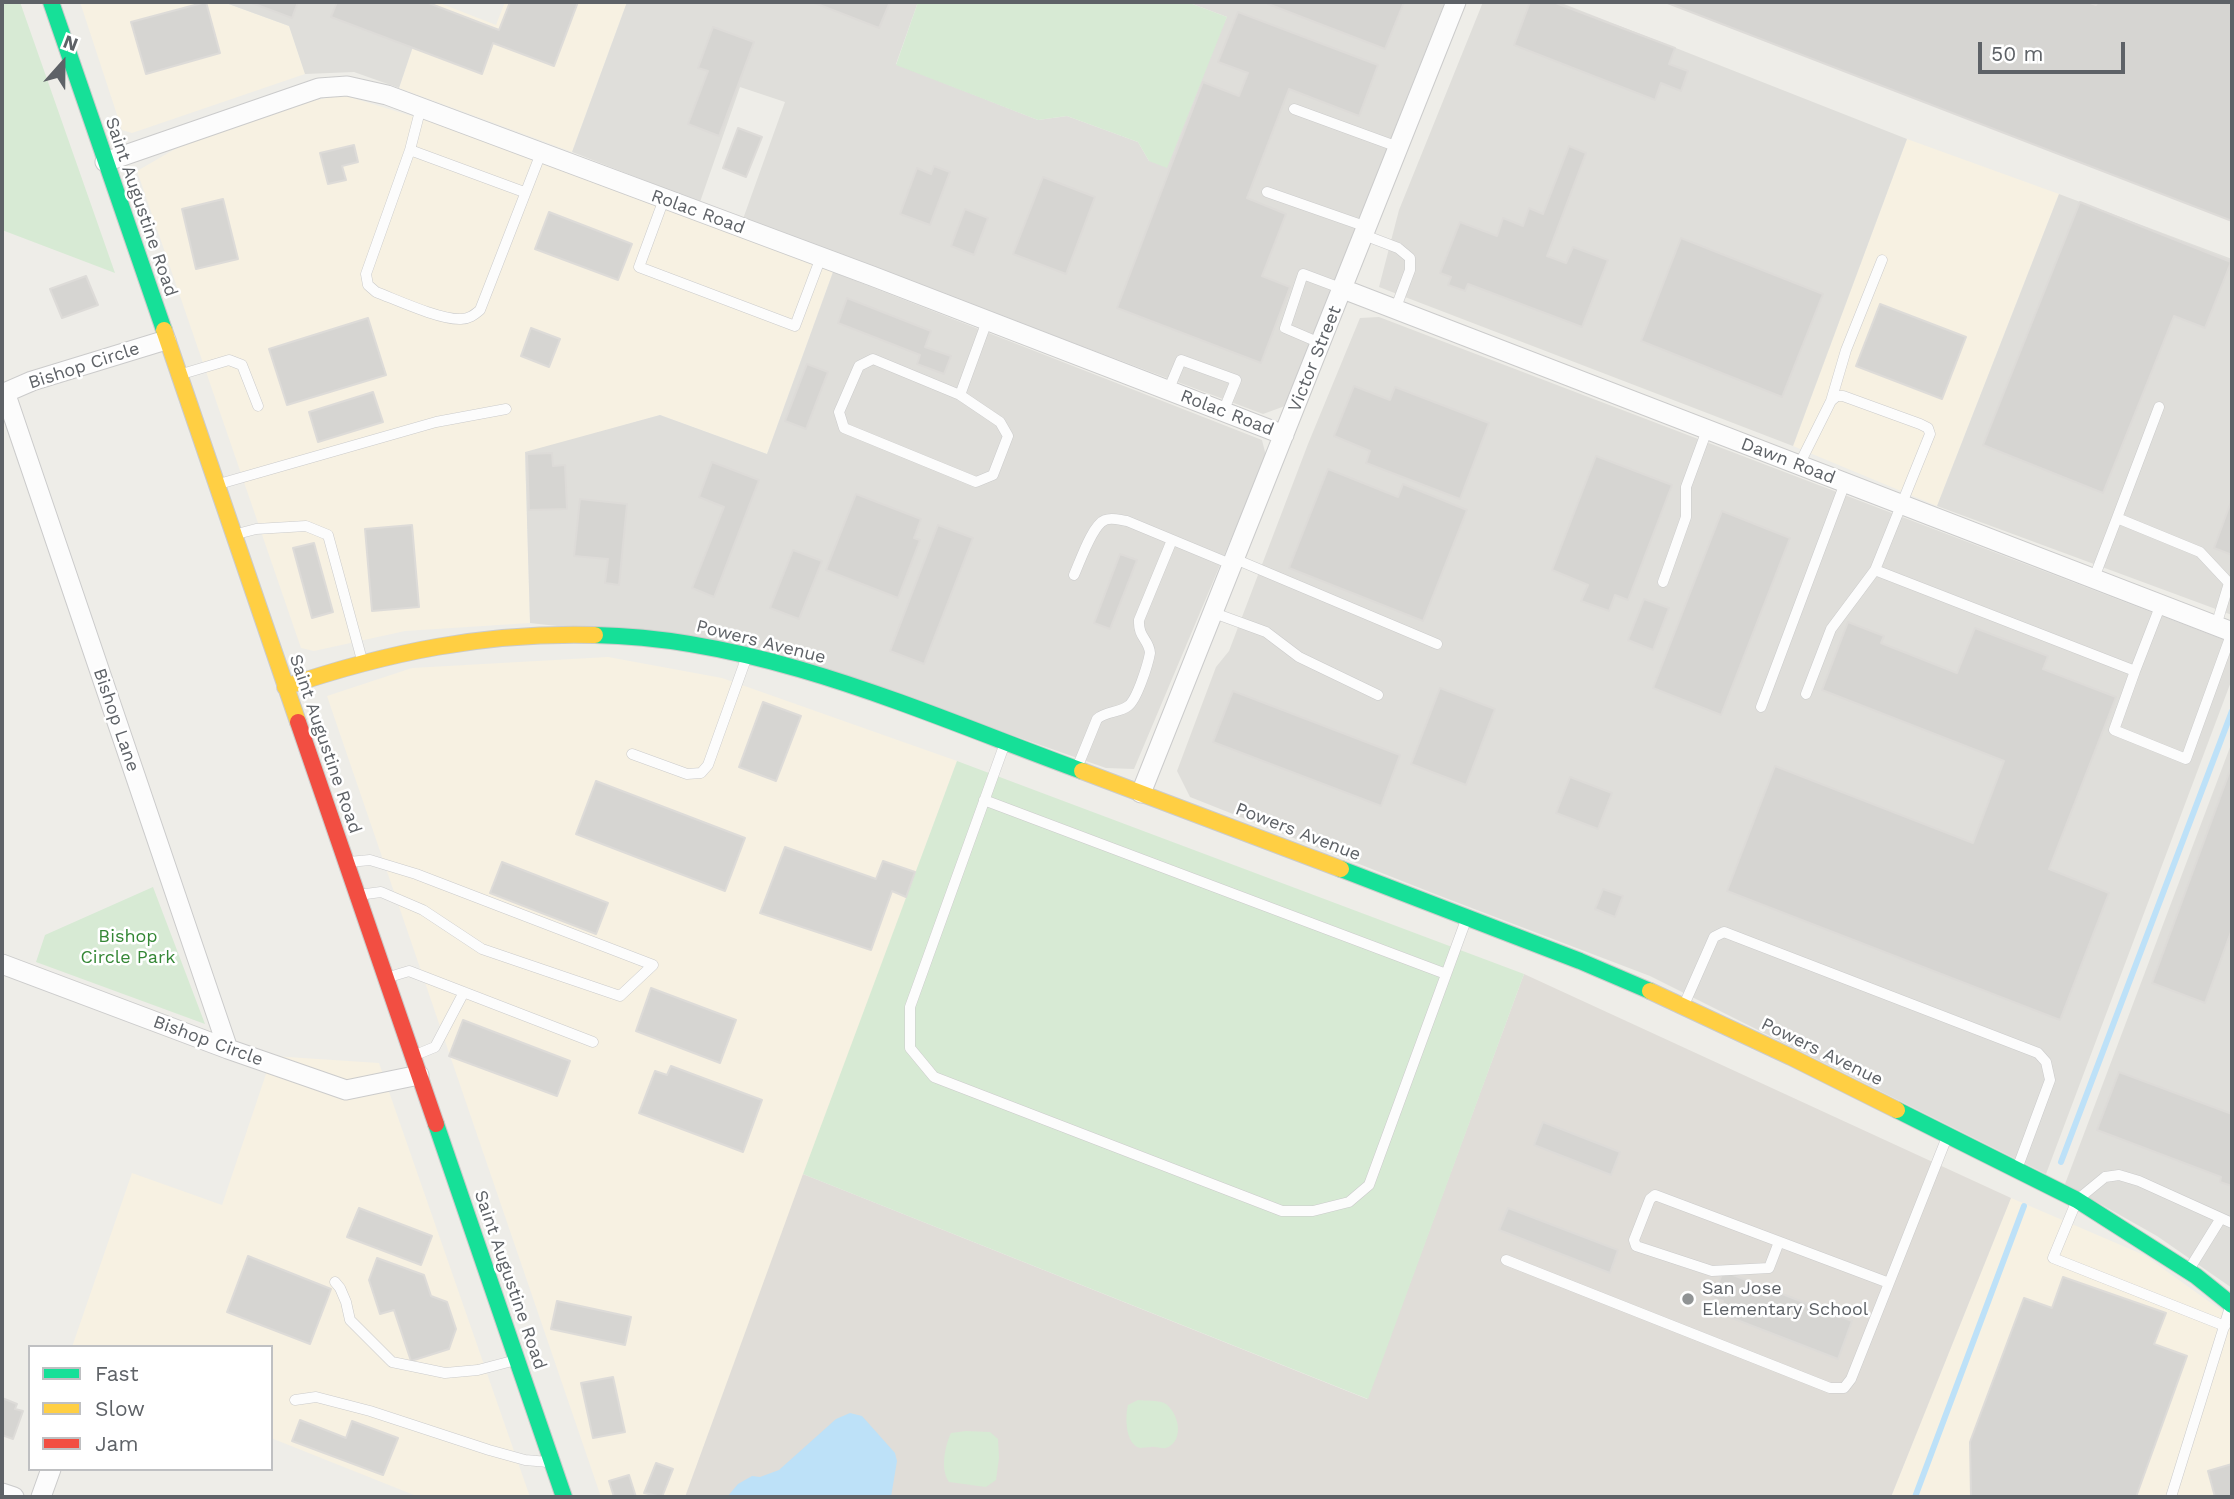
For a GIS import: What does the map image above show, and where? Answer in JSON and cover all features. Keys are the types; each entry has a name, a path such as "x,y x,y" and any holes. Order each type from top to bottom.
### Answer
{"street":[{"name":"Saint Augustine Road","path":"51,2 564,1497"},
{"name":"Victor Street","path":"1141,793 1456,2"},
{"name":"Rolac Road","path":"104,162 319,88 361,88 421,107 821,257 1284,435"},
{"name":"Dawn Road","path":"1343,289 2227,630"},
{"name":"Bishop Circle","path":"3,393 32,381 166,340"},
{"name":"Bishop Lane","path":"3,393 228,1049"},
{"name":"Powers Avenue","path":"285,687 362,660 425,646 520,635 577,633 614,634 701,646 747,655 840,682 1141,793 1580,961 1684,1006 2077,1200 2189,1271 2232,1304"},
{"name":"Bishop Circle","path":"2,964 346,1090 416,1066"},
{"path":"41,1497 50,1471"},
{"path":"2,1493 14,1497"}],"lane":[{"path":"421,107 411,150 366,274 368,285 376,292 459,320 469,318 480,310 541,153"},
{"path":"1294,109 1398,147"},
{"path":"411,150 524,192"},
{"path":"1267,192 1365,231 1398,247 1410,258 1410,270 1395,310"},
{"path":"664,199 639,267 795,326 821,257"},
{"path":"1800,465 1831,401 1846,350 1882,260"},
{"path":"1320,343 1285,328 1303,274 1343,289"},
{"path":"960,395 987,321"},
{"path":"873,359 960,395 1000,422 1008,436 993,475 976,482 844,428 839,412 859,366 873,359"},
{"path":"178,375 229,360 242,365 258,406"},
{"path":"1168,391 1181,360 1236,380 1223,412"},
{"path":"1806,694 1831,629 1874,570 1930,434 1928,428 1843,396 1837,396 1831,401"},
{"path":"2094,578 2158,407"},
{"path":"216,485 436,422 506,409"},
{"path":"1662,582 1686,517 1686,487 1707,430"},
{"path":"1761,707 1845,483"},
{"path":"1074,575 1095,529 1107,519 1114,518 1234,562 1437,644"},
{"path":"2117,518 2200,552 2229,583 2227,630 2186,760 2114,730 2161,604"},
{"path":"233,535 256,529 306,526 328,535 362,660"},
{"path":"1077,769 1097,719 1103,713 1128,707 1133,701 1150,653 1150,647 1138,631 1139,620 1172,540"},
{"path":"1874,570 2135,671"},
{"path":"1214,613 1266,632 1298,657 1378,695"},
{"path":"632,754 687,774 701,773 708,765 747,655"},
{"path":"1005,743 910,1007 910,1048 934,1077 1282,1211 1313,1211 1349,1202 1369,1185 1467,918"},
{"path":"984,800 1446,974"},
{"path":"345,863 370,860 416,874 653,965 620,996 482,949 424,910 382,892 357,895"},
{"path":"1684,1006 1714,937 1724,932 2038,1053 2046,1062 2050,1080 2017,1171"},
{"path":"386,978 409,971 593,1042"},
{"path":"416,1066 435,1047 464,992"},
{"path":"1506,1260 1830,1388 1844,1388 1852,1379 1948,1136"},
{"path":"2225,1325 2053,1258 2077,1200 2105,1177 2119,1175 2139,1181 2232,1223"},
{"path":"1779,1242 1769,1268 1712,1271 1636,1246 1634,1240 1650,1199 1655,1195 1889,1283"},
{"path":"2189,1271 2221,1218"},
{"path":"335,1282 346,1302 350,1320 392,1362 445,1373 478,1370 517,1360"},
{"path":"2171,1497 2232,1304"},
{"path":"295,1400 316,1397 370,1411 489,1450 525,1460 552,1463"}],"shaded area":[{"path":"80,2 223,2 289,26 305,74 132,133 122,130"},
{"path":"223,2 428,2 399,88 354,72 305,74 289,26"},
{"path":"428,2 437,2 496,25 505,2 627,2 572,152 399,88"},
{"path":"627,2 918,2 896,64 1038,120 1067,116 1138,142 1149,161 1227,17 1187,2 1445,2 1285,406 1263,414 743,219 785,102 740,87 700,202 572,152"},
{"path":"1483,2 1559,2 1907,139 1793,446 1379,287 1399,210"},
{"path":"343,95 438,124 833,272 767,454 660,415 525,453 530,623 405,631 314,651 301,648 137,171 182,145 295,104"},
{"path":"1907,139 2059,194 1937,506 1793,446"},
{"path":"2059,194 2232,259 2232,615 1937,506"},
{"path":"833,272 1262,440 1266,456 1134,769 1106,768 766,649 530,623 525,452 660,415 767,454"},
{"path":"1379,317 2232,643 2232,679 2046,1174 1650,976 1190,797 1177,771 1216,667 1229,651 1308,444 1360,318"},
{"path":"608,657 722,678 957,761 685,1497 601,1497 327,696 412,668"},
{"path":"2232,742 2232,1288 2157,1236 2065,1184"},
{"name":"San Jose Elementary School","path":"1524,974 2011,1198 1891,1497 685,1497 803,1174 1367,1399"},
{"path":"272,1056 379,1063 530,1497 419,1497 273,1439 273,1345 73,1345 132,1173 222,1205"},
{"path":"2011,1198 2144,1255 2232,1318 2232,1497 1891,1497"}],"green space":[{"path":"2,2 20,2 115,273 2,230"},
{"path":"918,2 1187,2 1227,17 1167,168 1149,161 1138,142 1067,116 1038,120 896,65"},
{"path":"957,761 1524,974 1368,1399 803,1174"},
{"name":"Bishop Circle Park","path":"153,887 205,1024 36,962 45,935"},
{"path":"1138,1400 1164,1403 1173,1412 1178,1433 1172,1444 1166,1448 1140,1448 1131,1441 1127,1429 1127,1410 1128,1405"},
{"path":"990,1432 998,1439 996,1480 986,1487 949,1482 946,1477 944,1458 951,1433"}],"water":[{"path":"850,1413 862,1416 895,1453 897,1461 891,1497 727,1497 738,1484 752,1476 760,1477 779,1470 836,1419"}],"building":[{"path":"206,2 220,53 146,74 131,22"},
{"path":"249,2 298,2 292,18"},
{"path":"337,2 426,2 499,30 510,2 578,2 554,66 493,43 482,74 331,17"},
{"path":"812,2 890,2 879,28"},
{"path":"1404,2 1385,49 1268,4"},
{"path":"1530,2 1553,2 1675,48 1669,64 1688,71 1681,91 1661,83 1655,100 1514,45"},
{"path":"1665,2 2087,2 2096,5 2098,2 2227,2 2232,4 2232,221"},
{"path":"1238,12 1378,65 1359,116 1289,89 1247,198 1286,214 1262,276 1290,287 1261,363 1117,308 1203,82 1239,96 1248,73 1218,62"},
{"path":"713,27 754,42 719,136 688,124 708,71 698,68"},
{"path":"738,128 762,137 746,177 723,168"},
{"path":"354,145 358,162 342,166 346,180 328,184 320,153"},
{"path":"1569,146 1586,153 1547,256 1566,263 1573,247 1608,260 1582,327 1468,284 1465,291 1448,285 1451,277 1440,273 1460,222 1497,236 1503,218 1523,226 1529,208 1543,214"},
{"path":"934,166 950,172 930,225 900,214 917,168 931,174"},
{"path":"1043,177 1095,197 1066,274 1013,254"},
{"path":"223,199 238,259 196,269 182,209"},
{"path":"2080,202 2231,262 2205,328 2174,316 2103,493 1983,445"},
{"path":"965,209 988,218 974,255 951,246"},
{"path":"549,212 632,244 618,280 535,249"},
{"path":"1681,238 1823,294 1782,397 1641,341"},
{"path":"86,276 98,305 62,318 50,289"},
{"path":"847,298 931,331 925,347 951,356 944,374 917,364 920,355 838,323"},
{"path":"1880,304 1966,337 1942,399 1856,366"},
{"path":"368,318 386,375 287,405 269,349"},
{"path":"531,328 560,339 549,367 521,356"},
{"path":"807,364 828,372 806,429 785,421"},
{"path":"1354,386 1390,400 1395,387 1489,423 1460,499 1366,463 1370,451 1334,436"},
{"path":"373,392 383,422 318,442 309,412"},
{"path":"552,453 553,466 565,465 567,509 529,510 527,454"},
{"path":"1596,456 1672,485 1628,600 1615,595 1609,611 1581,601 1588,585 1552,570"},
{"path":"712,462 759,480 714,597 692,588 724,507 699,497"},
{"path":"1328,469 1398,497 1403,484 1467,510 1423,621 1289,568"},
{"path":"856,494 921,519 914,538 920,540 898,598 826,570"},
{"path":"580,499 627,504 619,585 605,583 608,559 574,556"},
{"path":"2232,499 2232,555 2214,548"},
{"path":"1722,511 1790,538 1721,715 1653,688"},
{"path":"412,525 419,607 372,611 365,529"},
{"path":"938,525 973,538 924,664 890,651"},
{"path":"314,543 333,612 312,618 293,548"},
{"path":"793,550 822,561 799,619 770,608"},
{"path":"1120,554 1137,560 1110,629 1094,623"},
{"path":"1644,599 1669,608 1653,650 1628,640"},
{"path":"1848,622 1884,636 1881,643 1957,673 1975,628 2048,656 2043,669 2116,697 2049,869 2109,893 2060,1020 1727,891 1775,766 1973,843 2004,761 1822,690"},
{"path":"1440,688 1495,709 1466,785 1411,764"},
{"path":"1233,691 1400,755 1381,806 1213,742"},
{"path":"763,702 801,716 776,781 739,767"},
{"path":"2232,765 2232,929 2205,1003 2152,983"},
{"path":"1570,777 1612,793 1598,829 1556,813"},
{"path":"596,781 745,838 725,891 576,834"},
{"path":"785,847 876,879 883,861 915,872 906,897 892,891 871,950 760,913"},
{"path":"502,862 608,903 596,934 490,893"},
{"path":"1603,889 1623,896 1615,917 1595,909"},
{"path":"651,988 736,1020 720,1063 636,1031"},
{"path":"463,1020 570,1061 557,1096 449,1056"},
{"path":"671,1066 762,1100 743,1152 639,1113 655,1071 667,1075"},
{"path":"2119,1072 2232,1114 2232,1186 2220,1182 2221,1177 2097,1130"},
{"path":"1543,1122 1620,1152 1611,1175 1534,1145"},
{"path":"359,1208 432,1236 421,1265 347,1237"},
{"path":"1508,1208 1618,1250 1610,1273 1499,1230"},
{"path":"248,1256 331,1289 310,1344 227,1312"},
{"path":"377,1258 424,1275 431,1296 447,1302 456,1329 449,1349 411,1361 394,1310 380,1314 369,1280"},
{"path":"1723,1271 1852,1321 1838,1359 1719,1313 1723,1301 1713,1298"},
{"path":"2063,1277 2166,1313 2154,1344 2187,1356 2136,1497 1971,1497 1970,1442 2024,1298 2052,1308"},
{"path":"557,1301 631,1317 625,1345 551,1329"},
{"path":"613,1377 625,1432 593,1438 581,1383"},
{"path":"2,1398 17,1404 15,1409 23,1411 13,1439 2,1435"},
{"path":"300,1420 346,1438 352,1421 398,1438 383,1475 292,1441"},
{"path":"656,1463 673,1469 662,1497 644,1493"},
{"path":"2232,1464 2232,1497 2215,1497 2208,1471"},
{"path":"629,1475 636,1497 614,1497 609,1481"}],"waterway":[{"path":"2061,1162 2232,711"},
{"path":"1915,1497 2024,1206"}],"traffic: fast":[{"path":"51,2 164,330"},
{"path":"595,635 658,639 782,664 904,704 1082,771"},
{"path":"1341,869 1580,961 1650,991"},
{"path":"1897,1110 2077,1200 2196,1276 2232,1305"},
{"path":"436,1124 564,1497"}],"traffic: slow":[{"path":"164,330 298,722"},
{"path":"285,687 400,654 438,647 515,637 595,635"},
{"path":"1082,771 1341,869"},
{"path":"1650,991 1897,1110"}],"traffic: jam":[{"path":"298,722 436,1124"}],"place":[{"name":"San Jose Elementary School","path":"1688,1299"}]}
